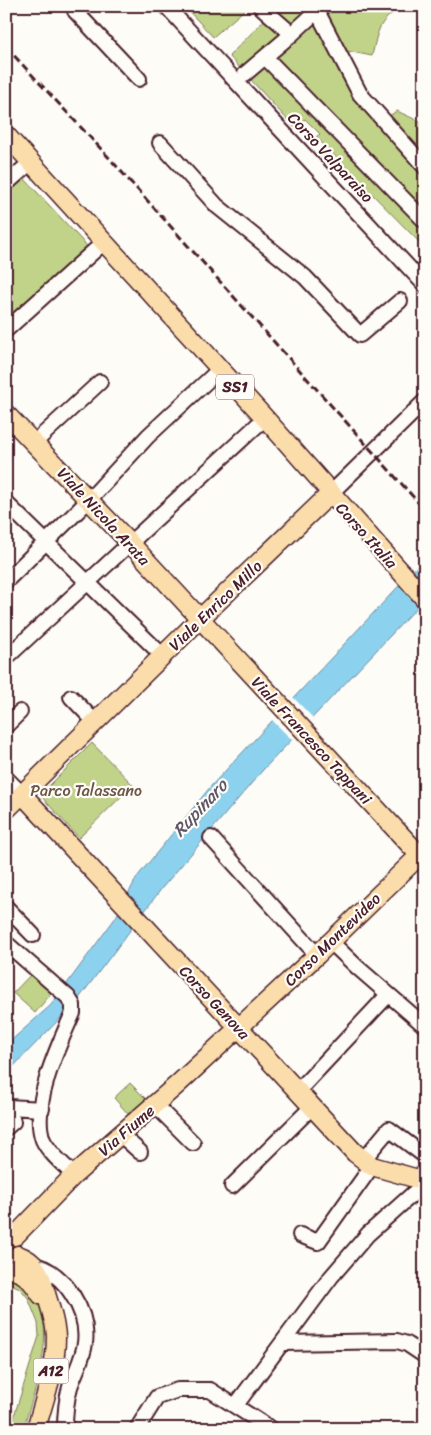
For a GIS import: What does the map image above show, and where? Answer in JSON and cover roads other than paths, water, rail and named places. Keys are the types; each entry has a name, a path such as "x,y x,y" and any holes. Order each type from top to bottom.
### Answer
{"main road":[{"path":"6,135 31,162"},
{"name":"SS1","path":"31,162 219,370 265,418 330,494"},
{"name":"Viale Nicola Arata","path":"6,414 129,542 199,619"},
{"name":"Corso Italia","path":"330,494 425,599"},
{"name":"Viale Enrico Millo","path":"6,810 199,619 330,494"},
{"name":"Viale Francesco Tappani","path":"199,619 423,855"},
{"name":"Corso Genova","path":"23,795 312,1107 368,1163"},
{"name":"Corso Montevideo","path":"239,1027 423,855"},
{"name":"Via Fiume","path":"11,1232 155,1105 239,1027"},
{"path":"368,1163 425,1182"},
{"path":"11,1232 19,1245 11,1265"},
{"path":"11,1265 27,1258 36,1265 52,1312"},
{"name":"A12","path":"11,1265 16,1271 32,1281 52,1312 56,1338 53,1364 36,1429"}],"street":[{"path":"80,6 75,11 139,79"},
{"name":"Corso Valparaiso","path":"166,6 425,284"},
{"path":"260,6 288,31"},
{"path":"246,74 266,58 288,31 319,9 360,94 425,167"},
{"path":"266,58 425,221"},
{"path":"160,142 217,206 305,277 360,335 400,301"},
{"path":"6,184 31,162"},
{"path":"6,330 103,242"},
{"path":"6,581 89,500 148,436 219,370"},
{"path":"34,443 100,382"},
{"name":"Viale Enrico Millo","path":"330,494 425,401"},
{"path":"6,658 265,418"},
{"path":"6,503 163,656"},
{"path":"71,698 95,722"},
{"path":"6,726 20,712"},
{"path":"6,778 23,795"},
{"path":"211,838 317,955"},
{"path":"7,910 33,935"},
{"path":"331,942 388,995 425,1026"},
{"path":"11,948 60,991 73,1005 73,1013 44,1087 42,1109 43,1140 74,1175"},
{"path":"298,1091 388,995"},
{"path":"155,1105 193,1143"},
{"path":"10,1125 9,1107 42,1109"},
{"path":"232,1186 312,1107"},
{"path":"300,1235 318,1242 389,1129 425,1156"},
{"path":"121,1135 140,1152"},
{"path":"236,1405 331,1277 368,1234 425,1182"},
{"path":"36,1265 47,1268 58,1277 70,1291 82,1318 85,1342 70,1388 65,1413 65,1429"},
{"path":"283,1343 397,1341 407,1344 425,1356"},
{"path":"137,1429 157,1397 178,1390 210,1390 271,1429"}],"water":[{"name":"Rupinaro","path":"425,558 425,599 262,771 162,888 77,1001 6,1074 6,1045 51,1005 116,917 137,877 211,786"}],"railway":[{"path":"6,47 102,150 425,510"}],"park label":[{"name":"Parco Talassano","path":"86,790"}]}
